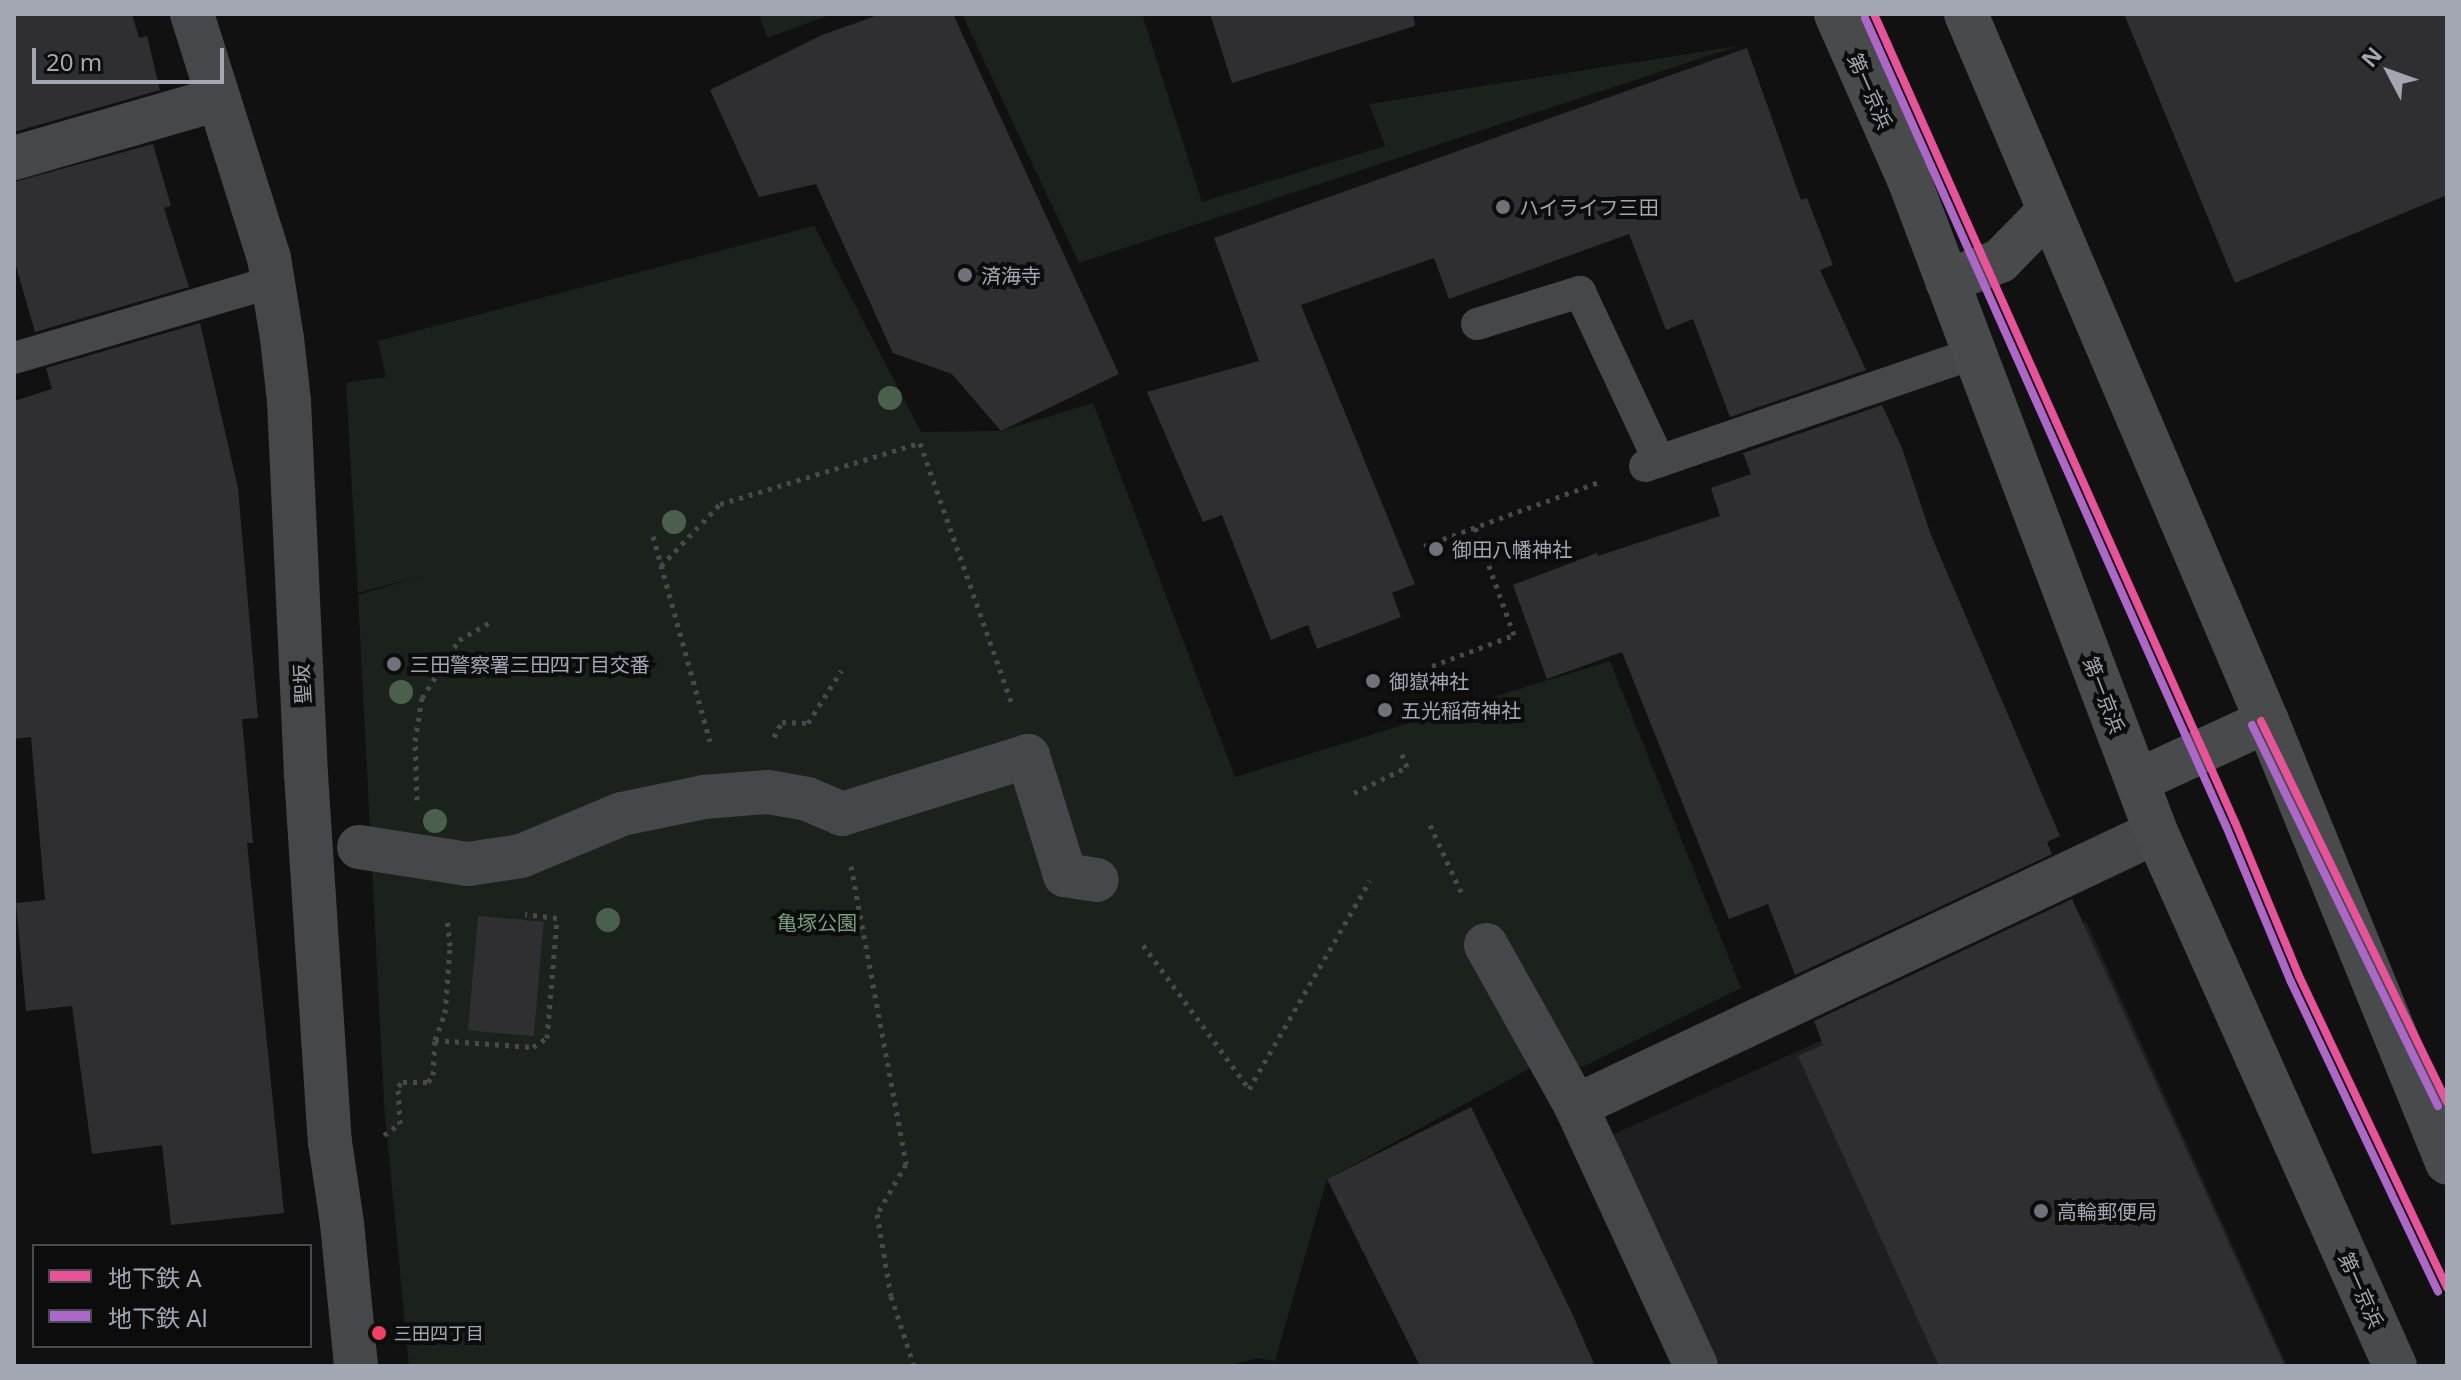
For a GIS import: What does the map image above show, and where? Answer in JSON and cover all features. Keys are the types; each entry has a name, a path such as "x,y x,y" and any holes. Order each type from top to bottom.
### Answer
{"highway":[{"name":"第一京浜","path":"1836,14 1908,177 2156,832 2395,1366"},
{"path":"1966,14 2267,721 2447,1163"},
{"path":"1947,281 2000,261 2049,211"},
{"path":"2137,781 2267,721"}],"street":[{"name":"聖坂","path":"192,14 275,281 289,401 306,774 330,1142 342,1223 356,1366"},
{"path":"14,158 219,99"},
{"path":"359,847 432,861 468,864 521,856 622,814 768,792 807,799 842,814 1028,756 1065,875 1097,880"},
{"path":"1576,1106 2156,832"},
{"path":"1486,945 1576,1106 1696,1366"}],"lane":[{"path":"14,358 275,281"},
{"path":"1477,324 1580,292 1652,464 1975,353"}],"path":[{"path":"661,566 720,504 920,443 1028,756"},
{"path":"1424,546 1576,490"},
{"path":"1432,666 1514,635 1475,527"},
{"path":"653,536 735,795"},
{"path":"374,1136 387,1135 400,1124 398,1086 403,1082 428,1082 433,1075 435,1040 445,1013 450,946 414,766 422,698 459,640 494,620"},
{"path":"735,795 782,722 808,723 841,671"},
{"path":"1354,793 1407,767 1402,754"},
{"path":"842,814 906,1164 877,1214 891,1296 914,1366"},
{"path":"1430,825 1486,945"},
{"path":"435,1040 533,1047 547,1038 557,918 514,912 508,904 498,859"},
{"path":"1143,945 1249,1089 1370,880"}],"shaded area":[{"name":"高輪郵便局","path":"2086,921 2287,1366 1720,1366 1610,1136"}],"green space":[{"path":"759,14 833,14 767,38"},
{"path":"962,14 1142,14 1202,202 1385,146 1369,104 1738,46 1079,263"},
{"name":"亀塚公園","path":"814,226 921,432 1001,431 1093,403 1235,777 1610,661 1741,988 1583,1067 1547,1059 1327,1179 1275,1361 1258,1358 1226,1366 409,1366 384,1103 358,595 427,574 358,593 346,383 386,377 378,341"}],"building":[{"path":"14,14 132,14 139,38 147,36 160,90 14,132"},
{"name":"済海寺","path":"881,14 953,14 1119,374 1001,431 952,374 893,353 816,184 759,197 710,90 822,35"},
{"path":"1210,14 1413,14 1415,26 1232,83"},
{"path":"2124,14 2447,14 2447,195 2235,283"},
{"path":"1747,48 1801,200 1807,198 1833,265 1820,270 1866,370 1730,417 1693,319 1666,330 1629,234 1449,299 1434,258 1301,305 1415,584 1392,593 1401,617 1317,649 1308,625 1271,640 1222,515 1203,522 1147,392 1259,361 1214,238"},
{"path":"153,144 171,206 164,208 189,287 35,332 14,259 14,182"},
{"path":"200,323 238,488 258,718 242,719 253,843 247,843 284,1213 171,1225 162,1145 92,1154 72,1006 26,1011 16,903 45,900 31,737 14,739 14,401 52,389 46,368"},
{"path":"1882,405 1902,448 1931,535 2060,836 2047,842 2052,854 1795,975 1768,904 1729,919 1622,652 1547,679 1513,585 1597,553 1598,556 1720,516 1711,488 1751,474 1743,453"},
{"name":"高輪郵便局","path":"2072,899 2285,1366 1939,1366 1798,1056 1823,1045 1814,1021"},
{"path":"478,916 544,922 534,1036 468,1031"},
{"path":"1471,1107 1595,1366 1420,1366 1327,1179"}],"metro line":[{"name":"A","path":"1874,14 2235,822 2299,976 2447,1288"},
{"name":"Al","path":"1865,18 2226,826 2290,980 2438,1292"},
{"name":"A","path":"2261,721 2447,1102"},
{"name":"Al","path":"2252,725 2438,1106"}],"place":[{"name":"ハイライフ三田","path":"1503,207"},
{"name":"済海寺","path":"965,275"},
{"name":"御田八幡神社","path":"1436,549"},
{"name":"三田警察署三田四丁目交番","path":"394,664"},
{"name":"御嶽神社","path":"1373,681"},
{"name":"五光稲荷神社","path":"1385,710"},
{"name":"高輪郵便局","path":"2041,1211"},
{"name":"三田四丁目","path":"379,1333"}]}
